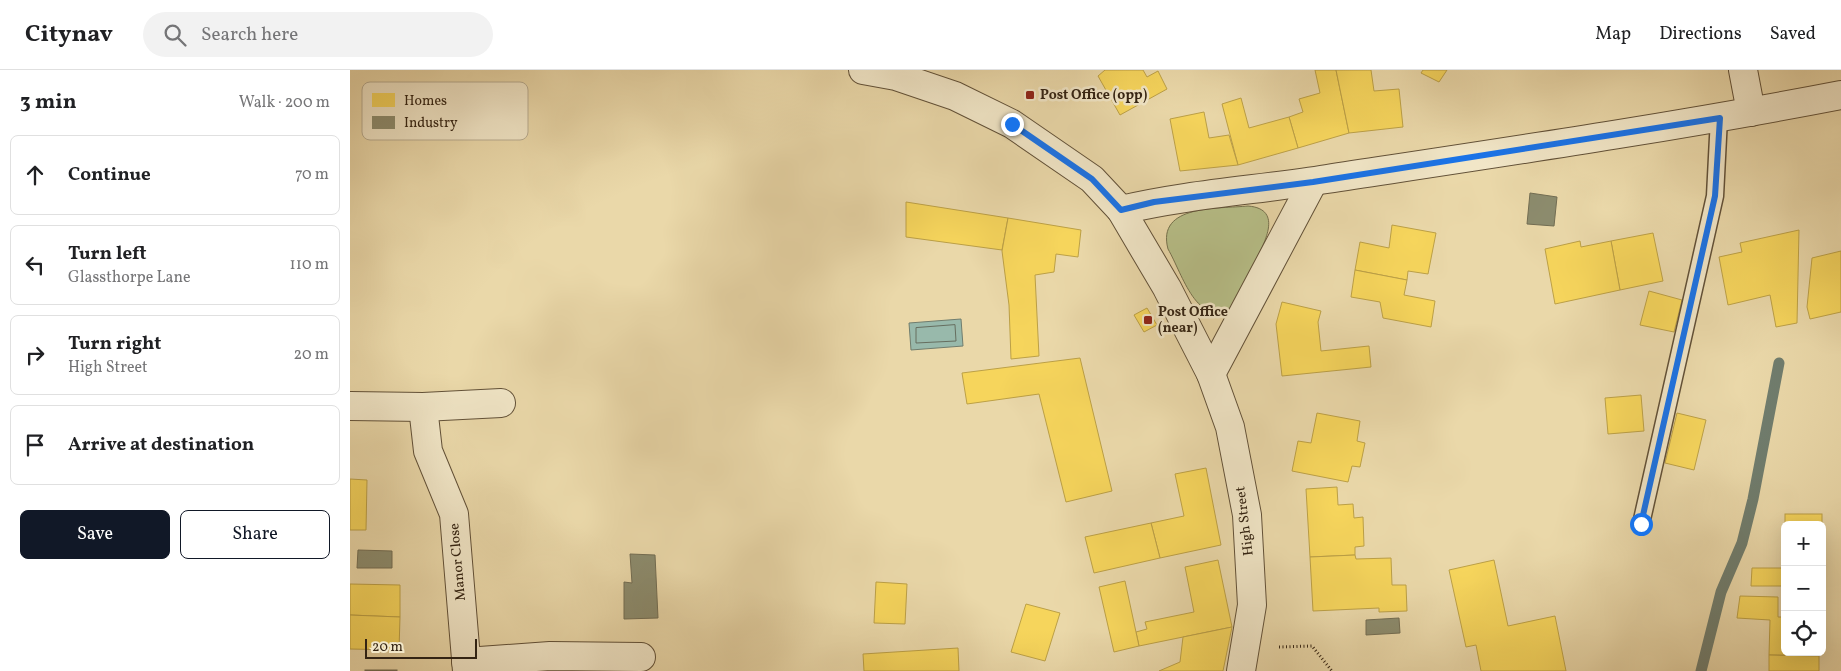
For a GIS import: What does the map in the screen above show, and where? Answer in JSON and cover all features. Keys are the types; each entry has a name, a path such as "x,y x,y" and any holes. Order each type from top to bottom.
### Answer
{"street":[{"name":"High Street","path":"863,70 897,73 955,96 1012,124 1092,179 1121,210 1167,288 1211,374 1230,427 1246,515 1252,605 1244,660"},
{"path":"1742,70 1751,112"},
{"path":"1121,210 1154,202 1313,182 1720,118 1841,95"},
{"path":"1211,374 1313,182"},
{"path":"350,406 424,407 501,403"},
{"name":"Manor Close","path":"424,407 428,451 454,514 466,666 550,656 641,657"}],"lane":[{"path":"1641,524 1715,196 1720,118"}],"path":[{"path":"1244,660 1312,646 1332,671"}],"green space":[{"path":"1248,206 1259,209 1266,214 1269,221 1266,238 1233,306 1220,312 1210,311 1201,305 1186,285 1168,249 1167,234 1171,224 1180,216 1207,209"}],"water":[{"path":"961,319 963,346 911,350 909,323"}],"building: Homes":[{"path":"1105,70 1143,70 1147,77 1158,71 1167,89 1120,115 1098,76"},
{"path":"1315,70 1336,70 1349,133 1298,148 1289,117 1303,112 1299,99 1320,93"},
{"path":"1336,70 1371,70 1374,91 1399,89 1403,127 1349,133"},
{"path":"1423,70 1447,70 1439,82 1421,73"},
{"path":"1241,98 1249,128 1289,117 1298,148 1238,165 1222,104"},
{"path":"1204,112 1209,138 1229,135 1238,165 1180,171 1170,119"},
{"path":"906,202 1008,218 1002,250 906,237"},
{"path":"1008,218 1081,230 1078,257 1056,254 1054,272 1035,275 1039,356 1011,359 1009,305 1002,251"},
{"path":"1392,225 1436,233 1428,274 1408,271 1407,280 1355,270 1360,242 1389,248"},
{"path":"1799,230 1797,323 1776,327 1770,295 1728,305 1719,257 1742,252 1740,243"},
{"path":"1653,233 1663,281 1620,290 1611,241"},
{"path":"1580,241 1581,247 1611,241 1620,290 1555,304 1545,249"},
{"path":"1841,251 1841,312 1810,319 1807,307 1812,258"},
{"path":"1355,270 1407,280 1404,295 1435,301 1431,327 1383,318 1380,302 1351,297"},
{"path":"1649,291 1682,300 1674,332 1640,325"},
{"path":"1282,302 1321,311 1318,322 1321,351 1369,346 1371,367 1282,376 1276,324"},
{"path":"1147,308 1157,325 1144,332 1134,315"},
{"path":"1080,358 1112,491 1066,502 1039,394 967,404 962,373"},
{"path":"1641,395 1644,431 1608,434 1605,398"},
{"path":"1317,413 1360,421 1357,441 1365,443 1360,467 1352,466 1348,482 1292,471 1298,441 1311,443"},
{"path":"1677,413 1706,420 1694,470 1665,463"},
{"path":"1206,468 1221,545 1160,558 1151,523 1184,516 1175,474"},
{"path":"350,479 367,480 366,530 350,530"},
{"path":"1337,487 1338,505 1353,504 1354,518 1363,517 1364,546 1355,547 1355,555 1310,557 1306,489"},
{"path":"1785,514 1822,514 1822,521 1785,521"},
{"path":"1151,523 1160,558 1094,573 1085,537"},
{"path":"1355,555 1356,559 1391,558 1392,585 1406,585 1407,611 1379,612 1379,608 1313,611 1310,557"},
{"path":"1218,560 1232,627 1139,646 1136,632 1147,629 1145,622 1194,612 1185,567"},
{"path":"1494,560 1508,626 1555,616 1566,671 1481,671 1476,645 1466,647 1449,570"},
{"path":"1752,568 1781,568 1781,586 1751,586"},
{"path":"1125,581 1139,646 1114,652 1099,587"},
{"path":"876,582 907,584 905,624 874,623"},
{"path":"350,584 400,585 400,617 350,615"},
{"path":"1740,596 1778,597 1778,617 1781,617 1781,655 1769,655 1770,620 1737,618"},
{"path":"1026,604 1060,613 1045,661 1011,652"},
{"path":"350,615 400,617 399,650 350,649"},
{"path":"1232,627 1223,671 1159,671 1180,662 1183,637"},
{"path":"958,648 959,671 864,671 863,654"},
{"path":"1769,655 1819,656 1819,671 1769,671"}],"building: Industry":[{"path":"1530,193 1557,197 1554,226 1527,224"},
{"path":"358,550 392,551 392,568 357,568"},
{"path":"630,554 655,555 658,618 624,619 624,582 632,583"},
{"path":"1399,618 1400,633 1366,635 1366,620"},
{"path":"397,670 397,671 365,671"}],"waterway":[{"path":"1701,671 1721,592 1742,543 1753,499 1779,363"}],"place":[{"name":"Post Office (opp)","path":"1030,95"},
{"name":"Post Office (near)","path":"1148,320"}],"route":[{"path":"1012,124 1050,148 1092,179 1121,210 1154,202 1313,182 1720,118 1715,196 1641,524"}]}
